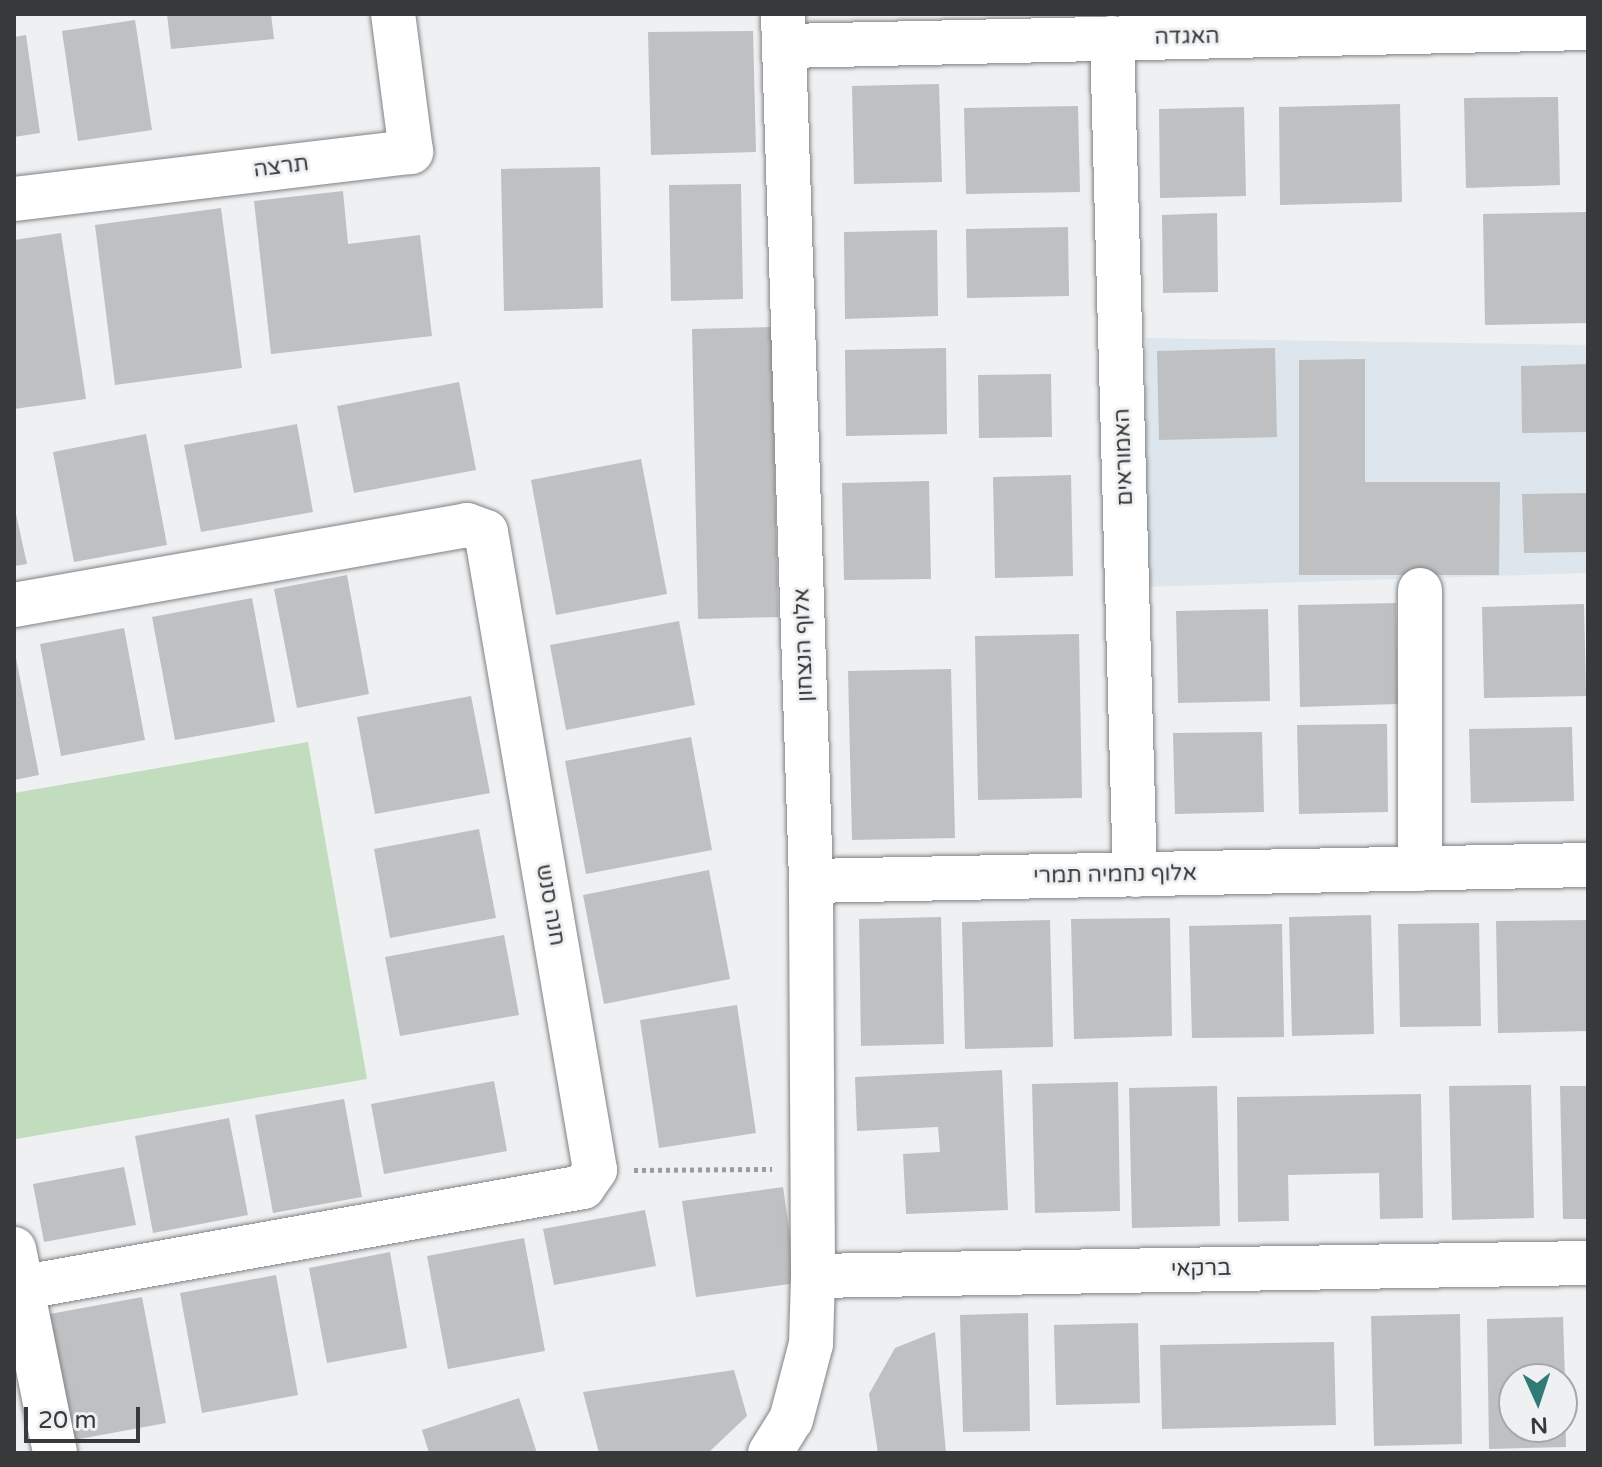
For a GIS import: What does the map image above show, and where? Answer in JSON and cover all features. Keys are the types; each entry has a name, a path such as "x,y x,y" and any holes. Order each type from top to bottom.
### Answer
{"street":[{"name":"תרצה","path":"14,199 411,152 393,14"},
{"name":"האגדה","path":"785,30 1112,38 1588,28"},
{"name":"אלוף הנצחון","path":"770,1453 791,1420 811,1344 813,1276 809,1169 811,881 785,30"},
{"name":"האמוראים","path":"1112,38 1135,875"},
{"name":"חנה סנש","path":"14,605 467,525 486,532 595,1170"},
{"path":"1420,590 1420,869"},
{"name":"אלוף נחמיה תמרי","path":"811,881 1588,865"},
{"path":"55,1453 17,1275 583,1187 595,1170"},
{"name":"ברקאי","path":"813,1276 1588,1263"}],"path":[{"path":"595,1170 809,1169"}],"shaded area":[{"path":"1146,338 1588,345 1588,573 1145,587"}],"green space":[{"path":"308,742 367,1079 16,1139 14,793"}],"building":[{"path":"167,14 271,14 274,39 171,49"},
{"path":"135,20 152,130 78,141 62,31"},
{"path":"753,31 756,152 651,155 648,32"},
{"path":"26,35 40,133 14,137 14,37"},
{"path":"939,84 942,182 854,184 852,86"},
{"path":"1558,97 1560,185 1466,188 1464,98"},
{"path":"1400,104 1402,202 1280,205 1279,107"},
{"path":"1078,106 1080,192 966,194 964,108"},
{"path":"1244,107 1246,196 1160,198 1159,109"},
{"path":"600,167 603,308 504,311 501,169"},
{"path":"741,184 743,299 671,301 669,185"},
{"path":"343,191 348,244 420,235 432,336 271,354 254,201"},
{"path":"221,208 242,368 115,385 95,225"},
{"path":"1588,212 1588,323 1485,325 1483,214"},
{"path":"1217,213 1218,292 1163,293 1162,215"},
{"path":"1068,227 1069,296 967,298 966,229"},
{"path":"937,230 938,316 845,319 844,232"},
{"path":"61,233 86,399 14,409 14,240"},
{"path":"772,327 778,617 698,619 692,329"},
{"path":"946,348 947,434 846,436 845,350"},
{"path":"1275,348 1277,437 1159,440 1157,351"},
{"path":"1365,359 1365,482 1500,482 1499,575 1299,575 1299,360"},
{"path":"1588,364 1588,432 1522,433 1521,366"},
{"path":"1051,374 1052,437 979,438 978,375"},
{"path":"459,382 476,470 354,493 337,406"},
{"path":"297,424 313,512 201,532 184,445"},
{"path":"146,434 167,545 74,562 53,452"},
{"path":"641,459 667,594 556,615 531,480"},
{"path":"1071,475 1073,576 995,578 993,477"},
{"path":"929,481 931,579 844,580 842,483"},
{"path":"1588,493 1588,552 1524,553 1522,494"},
{"path":"14,505 27,564 14,566"},
{"path":"347,575 369,694 297,708 274,589"},
{"path":"252,598 275,722 175,740 152,617"},
{"path":"1396,603 1398,704 1300,707 1298,605"},
{"path":"1584,604 1586,696 1484,698 1482,607"},
{"path":"1268,609 1270,701 1178,703 1176,611"},
{"path":"679,621 695,705 566,730 550,645"},
{"path":"124,628 145,740 61,756 40,644"},
{"path":"1079,634 1082,798 978,800 975,636"},
{"path":"14,648 39,775 14,780"},
{"path":"951,669 955,838 852,840 848,671"},
{"path":"471,696 490,793 375,814 357,717"},
{"path":"1387,724 1388,812 1299,814 1297,725"},
{"path":"1572,727 1574,801 1471,803 1469,729"},
{"path":"1262,732 1264,812 1175,814 1173,733"},
{"path":"691,737 712,850 586,874 565,761"},
{"path":"479,829 496,918 390,938 374,849"},
{"path":"709,870 730,979 604,1004 583,895"},
{"path":"1371,915 1374,1034 1292,1036 1289,917"},
{"path":"941,917 944,1044 861,1046 859,919"},
{"path":"1170,918 1172,1036 1074,1039 1071,919"},
{"path":"1050,920 1053,1047 965,1049 962,922"},
{"path":"1588,920 1588,1031 1498,1033 1496,921"},
{"path":"1479,923 1481,1026 1400,1027 1398,924"},
{"path":"1282,924 1284,1037 1192,1038 1189,926"},
{"path":"504,935 519,1015 400,1036 385,957"},
{"path":"737,1005 756,1133 659,1148 640,1020"},
{"path":"1002,1070 1008,1210 906,1214 903,1154 940,1152 938,1127 857,1131 855,1077"},
{"path":"494,1081 507,1151 384,1174 371,1104"},
{"path":"1118,1082 1120,1211 1035,1213 1032,1084"},
{"path":"1531,1085 1534,1218 1452,1220 1449,1086"},
{"path":"1217,1086 1220,1226 1132,1228 1129,1088"},
{"path":"1560,1086 1588,1086 1588,1219 1563,1219"},
{"path":"1421,1094 1423,1218 1380,1219 1379,1173 1288,1175 1289,1221 1238,1222 1237,1097"},
{"path":"344,1099 362,1197 273,1213 255,1115"},
{"path":"229,1118 248,1215 153,1233 135,1136"},
{"path":"124,1167 136,1225 44,1242 33,1184"},
{"path":"783,1187 797,1283 696,1297 682,1201"},
{"path":"645,1210 656,1266 554,1285 543,1229"},
{"path":"524,1238 545,1351 448,1369 427,1256"},
{"path":"390,1252 407,1348 327,1363 309,1268"},
{"path":"276,1275 298,1395 202,1413 180,1293"},
{"path":"142,1297 166,1423 74,1440 50,1314"},
{"path":"1028,1313 1030,1431 963,1432 960,1315"},
{"path":"1460,1314 1462,1444 1374,1446 1371,1316"},
{"path":"1563,1317 1564,1363 1498,1363 1498,1443 1566,1443 1566,1447 1489,1449 1487,1319"},
{"path":"1138,1323 1140,1403 1056,1405 1054,1325"},
{"path":"935,1332 946,1453 878,1453 869,1394 895,1348"},
{"path":"1334,1342 1336,1425 1162,1429 1160,1345"},
{"path":"734,1370 747,1416 708,1453 599,1453 583,1392"},
{"path":"519,1398 537,1453 429,1453 422,1430"}]}
